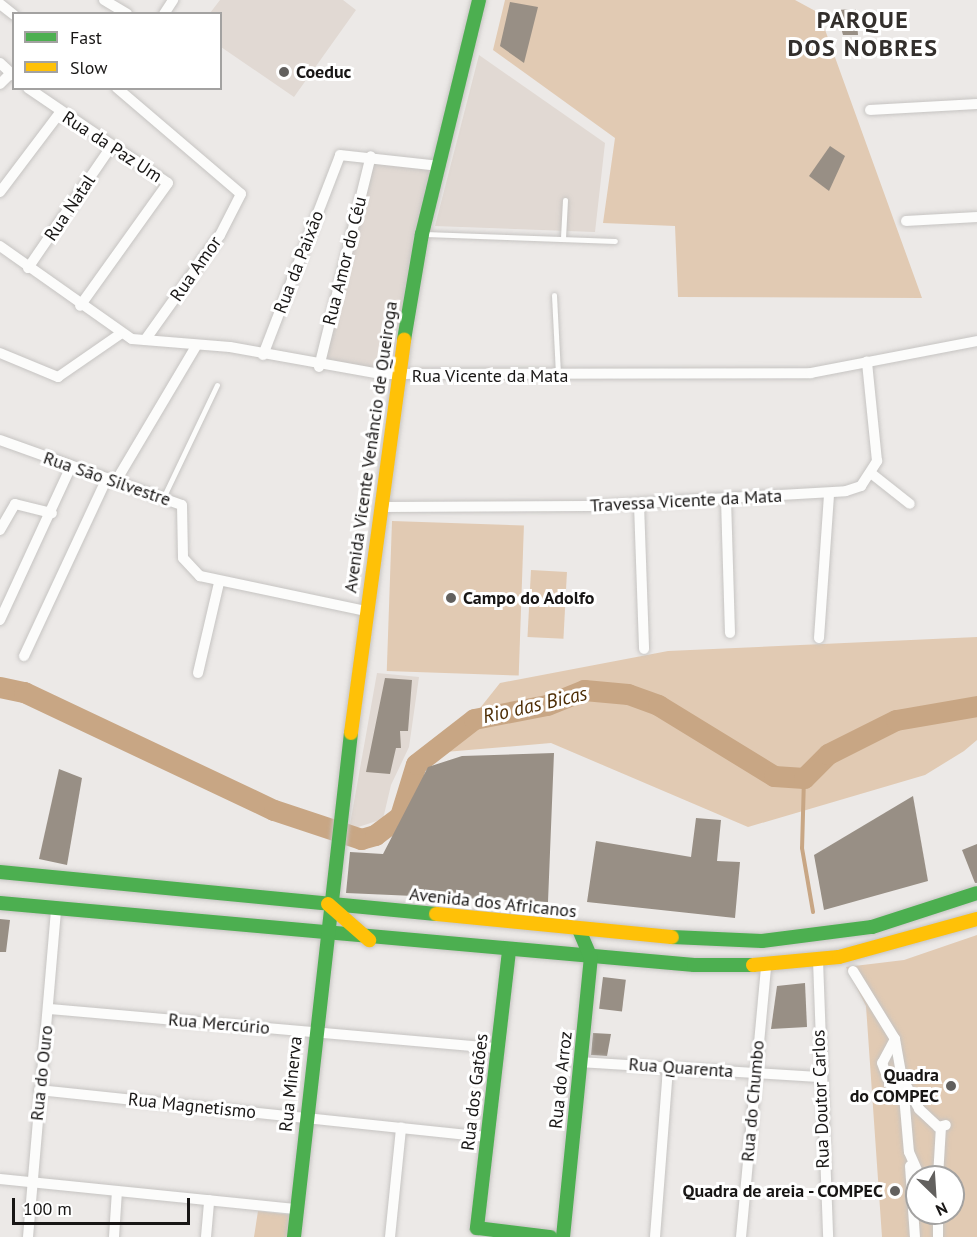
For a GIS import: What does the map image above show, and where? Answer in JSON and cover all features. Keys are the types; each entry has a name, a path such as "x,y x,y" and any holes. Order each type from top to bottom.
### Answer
{"main road":[{"name":"Avenida Vicente Venâncio de Queiroga","path":"328,904 398,375 422,234 478,0"},
{"name":"Avenida dos Africanos","path":"0,872 579,930 762,940 872,927 977,893"},
{"path":"0,903 369,940 591,958 766,965 818,960 897,945 977,919"},
{"name":"Rua Minerva","path":"294,1237 328,904"},
{"path":"328,904 369,940"},
{"name":"Rua do Arroz","path":"563,1237 591,958 579,930"},
{"name":"Rua dos Gatões","path":"476,1233 509,951"},
{"path":"476,1233 550,1237"}],"street":[{"path":"104,0 124,12"},
{"path":"0,4 12,13"},
{"path":"0,63 12,75 0,84"},
{"name":"Rua da Paz Um","path":"30,90 59,114 168,183 80,306"},
{"name":"Rua Amor","path":"119,90 241,194 220,236 145,340"},
{"path":"870,110 977,104"},
{"path":"0,192 59,114"},
{"name":"Rua Natal","path":"28,268 111,147"},
{"name":"Rua da Paixão","path":"263,355 334,169 342,154 371,156"},
{"path":"371,156 439,166"},
{"name":"Rua Amor do Céu","path":"319,367 371,156"},
{"path":"906,221 977,217"},
{"name":"Rua Vicente da Mata","path":"0,246 120,334 145,340 263,355 319,367 398,375 811,373 977,341"},
{"path":"0,353 58,377 120,334"},
{"path":"24,656 111,480 196,346"},
{"path":"867,362 877,446 872,474 910,504"},
{"name":"Rua São Silvestre","path":"0,440 111,480 164,496 185,509 185,564 219,583 366,611"},
{"path":"0,620 52,513 71,466"},
{"name":"Travessa Vicente da Mata","path":"381,507 639,504 829,494 861,486 872,474"},
{"path":"819,638 829,494"},
{"path":"726,499 730,633"},
{"path":"0,530 15,504 52,513"},
{"path":"639,504 644,649"},
{"path":"198,673 219,583"},
{"name":"Rua do Ouro","path":"28,1237 56,909"},
{"name":"Rua Doutor Carlos","path":"818,960 818,1077 828,1237"},
{"name":"Rua do Chumbo","path":"741,1237 766,965"},
{"path":"852,971 895,1039 902,1078 916,1237"},
{"name":"Rua Mercúrio","path":"49,1009 498,1048"},
{"path":"895,1039 882,1063 890,1084 903,1091"},
{"name":"Rua Quarenta","path":"580,1062 818,1077"},
{"path":"655,1237 668,1067"},
{"path":"902,1078 928,1121 944,1126 940,1165"},
{"name":"Rua Magnetismo","path":"39,1090 487,1137"},
{"path":"390,1237 401,1128"},
{"path":"909,1152 915,1165"},
{"path":"0,1179 297,1209"},
{"path":"114,1237 117,1191"},
{"path":"206,1237 209,1200"}],"lane":[{"path":"563,238 565,200"},
{"path":"422,234 563,238 615,242"},
{"path":"554,295 558,376"},
{"path":"164,496 217,385"}],"shaded area":[{"name":"Coeduc","path":"220,0 343,0 356,10 294,97 222,48 222,12 211,12"},
{"path":"505,0 795,0 819,13 922,298 678,297 675,226 603,223 615,138 493,50"},
{"path":"479,55 605,143 595,232 435,226"},
{"path":"371,156 439,166 398,375 319,367"},
{"name":"Campo do Adolfo","path":"392,521 524,526 519,676 387,671"},
{"path":"531,570 567,572 563,639 527,637"},
{"path":"977,637 977,740 964,751 925,775 748,827 551,743 445,752 500,683 668,651"},
{"path":"377,673 419,677 409,747 391,785 383,819 349,830"},
{"path":"977,935 977,1237 882,1237 866,1006 846,967 904,960"},
{"path":"258,1211 292,1215 290,1237 254,1237"}],"building":[{"path":"510,2 538,7 524,63 500,46"},
{"path":"856,9 858,35 843,35 836,10"},
{"path":"830,146 845,156 829,191 809,176"},
{"path":"385,678 412,680 408,731 400,731 401,748 396,748 390,774 366,772"},
{"path":"554,753 548,902 346,893 350,852 383,854 428,767 462,756"},
{"path":"59,769 82,778 67,865 39,859"},
{"path":"913,796 928,881 824,910 814,855"},
{"path":"696,818 721,820 717,861 740,862 735,918 587,902 596,841 691,857"},
{"path":"977,844 977,883 975,883 962,850"},
{"path":"0,919 10,920 6,952 0,952"},
{"path":"603,977 626,980 622,1012 599,1009"},
{"path":"805,983 807,1027 771,1029 777,986"},
{"path":"593,1033 611,1034 607,1056 591,1055"}],"waterway":[{"name":"Rio das Bicas","path":"0,687 24,692 274,810 361,839 375,835 400,816 416,764 474,719 547,705 584,690 628,694 658,705 774,776 804,778 828,754 896,720 977,706"},
{"path":"804,778 802,848 813,912"}],"traffic: fast":[{"path":"404,340 422,234 479,0"},
{"path":"294,1237 351,733"},
{"path":"0,872 436,914"},
{"path":"672,937 762,941 872,927 977,893"},
{"path":"0,903 694,965 753,965"},
{"path":"563,1237 591,958 579,930"},
{"path":"509,951 477,1228 550,1237"}],"traffic: slow":[{"path":"351,733 404,340"},
{"path":"328,904 369,940"},
{"path":"436,914 672,937"},
{"path":"753,965 839,957 977,919"}],"place":[{"name":"Coeduc","path":"284,72"},
{"name":"Campo do Adolfo","path":"451,598"},
{"name":"Quadra do COMPEC","path":"951,1086"},
{"name":"Quadra de areia - COMPEC","path":"895,1191"}],"district":[{"name":"PARQUE DOS NOBRES","path":"863,34"}]}
